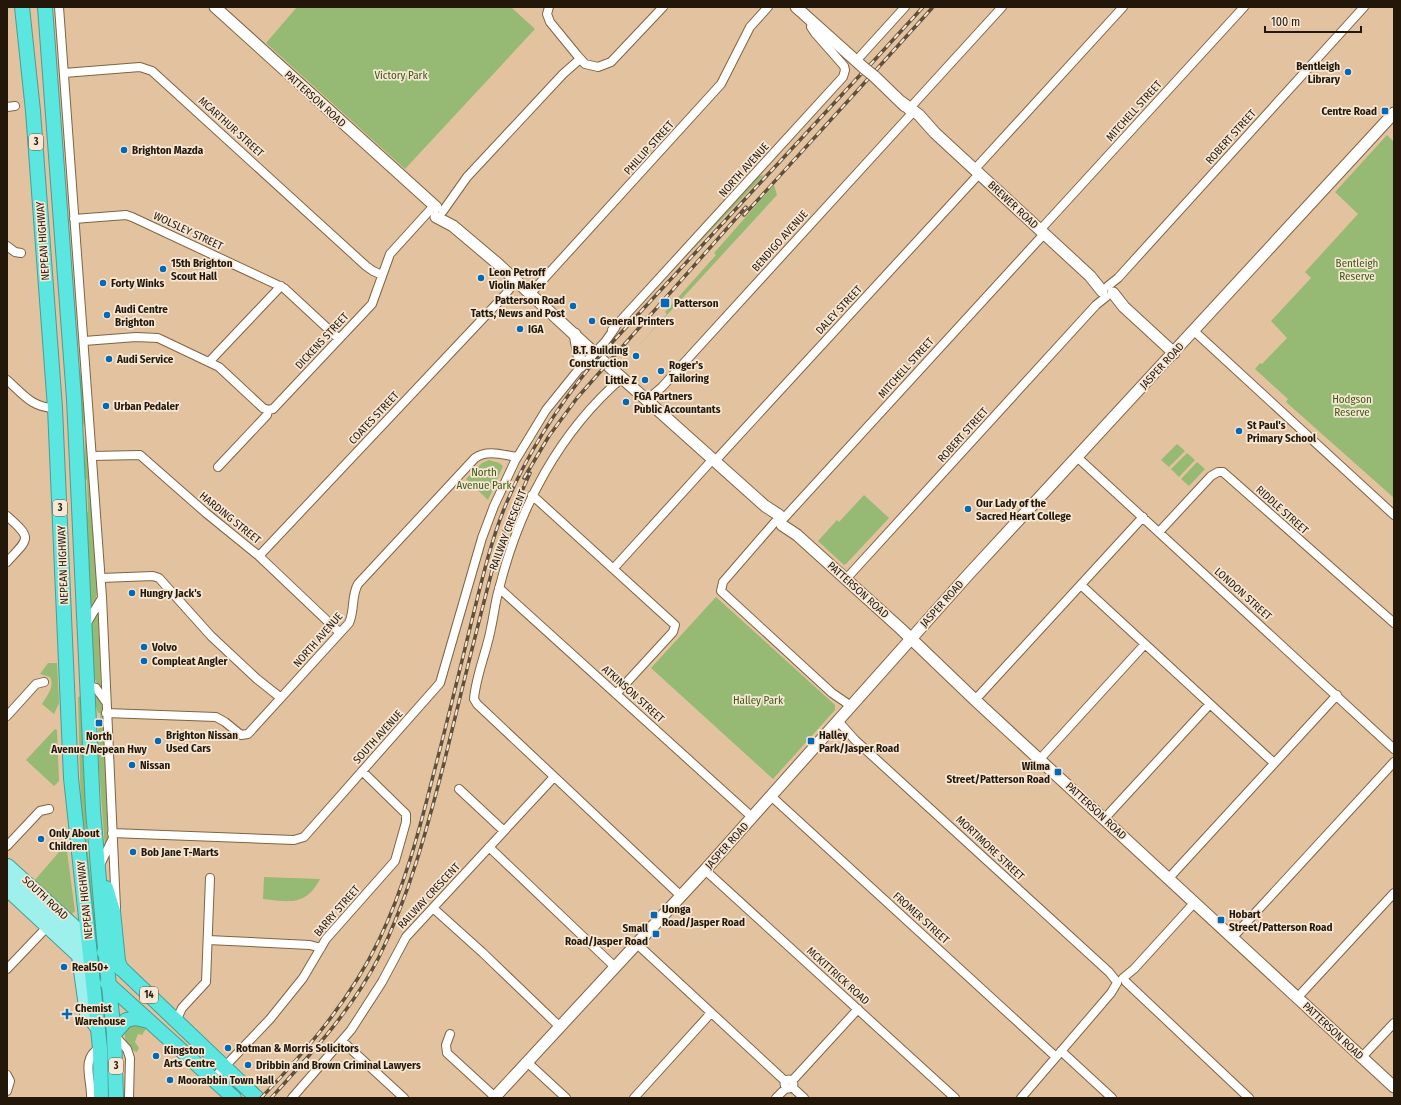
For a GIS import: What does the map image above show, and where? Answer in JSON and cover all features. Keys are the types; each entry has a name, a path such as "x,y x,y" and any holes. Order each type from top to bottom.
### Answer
{"highway":[{"name":"NEPEAN HIGHWAY","path":"22,7 33,111 55,408 71,778 89,939 84,955 92,969 100,1048 101,1098"},
{"name":"NEPEAN HIGHWAY","path":"45,7 75,420 91,777 106,955 113,975 116,1098"},
{"path":"43,245 62,244"},
{"path":"68,686 87,686"},
{"path":"99,870 109,895 113,911 118,960 113,975"},
{"name":"SOUTH ROAD","path":"89,939 106,955"},
{"path":"84,955 113,975 150,1011 173,1043"},
{"name":"14","path":"92,969 113,975 176,1021 253,1094"},
{"name":"14","path":"113,975 148,1020 234,1098"},
{"path":"114,1035 126,1020 136,1018 148,1020"}],"main road":[{"name":"SOUTH ROAD","path":"7,864 89,939"},
{"path":"7,872 12,889 48,914 84,955 84,1008 88,1019 98,1030"},
{"name":"SOUTH ROAD","path":"12,889 47,927 84,955"},
{"path":"47,927 48,914"}],"street":[{"path":"59,7 101,578 106,713 117,905 113,911"},
{"name":"PATTERSON ROAD","path":"216,7 417,190 434,212 453,226 517,282 846,579 1394,1087"},
{"path":"549,7 548,14 550,22 578,57 585,64 592,67 602,67 609,64 663,7"},
{"name":"PHILLIP STREET","path":"530,294 718,88 724,80 750,27 768,7"},
{"name":"BREWER ROAD","path":"796,7 874,76 927,128 935,133 1174,353"},
{"path":"860,64 905,7"},
{"name":"BENDIGO AVENUE","path":"649,401 911,111 1002,7"},
{"name":"DALEY STREET","path":"614,568 977,172 1123,7"},
{"name":"MITCHELL STREET","path":"849,708 724,595 720,589 723,582 1042,232 1244,7"},
{"name":"ROBERT STREET","path":"846,579 1364,8"},
{"name":"NORTH AVENUE","path":"106,713 216,717 226,722 238,733 246,735 346,626 352,617 354,592 362,579 476,458 482,454 493,454 516,459 546,410 594,351 843,77 845,70 844,66 811,27 812,22"},
{"name":"DICKENS STREET","path":"218,467 267,415 268,410 273,408 372,304 392,251 434,212 578,57"},
{"name":"MCARTHUR STREET","path":"64,73 140,67 152,71 360,259 383,272"},
{"name":"JASPER ROAD","path":"495,1097 705,870 910,638 1394,113"},
{"name":"NEPEAN HIGHWAY","path":"59,194 70,169"},
{"name":"WOLSLEY STREET","path":"74,219 126,215 132,217 280,286 289,292 339,339"},
{"path":"62,244 77,254"},
{"path":"7,246 14,252 21,253"},
{"name":"COATES STREET","path":"259,556 517,282"},
{"path":"208,362 280,286"},
{"path":"1194,331 1394,515"},
{"path":"575,334 580,368"},
{"path":"84,341 154,336 221,368 263,408 268,410"},
{"path":"72,376 80,366 85,356"},
{"name":"RAILWAY CRESCENT","path":"292,1098 342,1041 382,982 403,940 554,777 477,704 474,699 499,588 513,542 532,495 554,456 570,432 621,375"},
{"path":"7,380 34,404 43,407 55,408"},
{"path":"75,420 91,443"},
{"name":"HARDING STREET","path":"92,456 140,455 206,513 259,556 340,632"},
{"name":"LONDON STREET","path":"1077,457 1394,749"},
{"name":"SOUTH AVENUE","path":"113,836 297,840 304,836 442,680 482,538 516,459"},
{"name":"RIDDLE STREET","path":"1159,532 1211,476 1218,472 1223,472 1394,623"},
{"path":"532,495 672,621 675,628 671,635 616,694"},
{"path":"7,516 22,529 26,536 24,542 7,562"},
{"path":"975,700 1143,517"},
{"path":"101,578 153,576 159,578 211,636 280,699"},
{"path":"1081,585 1274,763"},
{"name":"ATKINSON STREET","path":"499,588 752,818"},
{"path":"84,627 102,597"},
{"path":"1040,759 1145,644"},
{"path":"7,716 36,684 44,682"},
{"path":"87,686 96,688 106,703"},
{"path":"1169,878 1337,695"},
{"path":"1104,819 1210,704"},
{"name":"MORTIMORE STREET","path":"836,722 1249,1098"},
{"path":"1233,938 1394,762"},
{"name":"BARRY STREET","path":"213,1079 270,1019 303,978 326,939 395,861 406,822 406,814 362,771"},
{"path":"554,777 681,896"},
{"path":"459,789 504,831"},
{"name":"FROMER STREET","path":"771,796 1059,1054 1112,1098"},
{"path":"7,846 40,811 49,809"},
{"path":"99,870 113,836"},
{"path":"489,848 615,967"},
{"name":"MCKITTRICK ROAD","path":"705,870 955,1098"},
{"path":"176,1021 182,1008 204,986 206,979 210,878"},
{"path":"1298,998 1394,892"},
{"path":"1021,1098 1111,993 1195,902"},
{"path":"432,908 478,949 560,1027"},
{"path":"7,969 47,927"},
{"path":"208,940 310,945 321,948"},
{"path":"636,944 804,1098"},
{"path":"776,1098 858,1009"},
{"path":"634,1098 712,1013"},
{"path":"1362,1057 1394,1023"},
{"path":"450,1034 446,1048 448,1053 495,1097"},
{"path":"114,1035 127,1049 130,1058 128,1098"},
{"path":"342,1041 404,1098"},
{"path":"91,1098 92,1087 88,1072 90,1058 92,1052 100,1048"},
{"path":"527,1062 566,1098"},
{"path":"7,1091 9,1078"}],"green space":[{"name":"Victory Park","path":"297,7 511,7 535,29 405,169 266,43"},
{"path":"1387,135 1394,142 1394,498 1286,402 1288,399 1255,369 1260,363 1262,364 1287,338 1271,321 1311,278 1305,272 1358,214 1335,192"},
{"path":"764,175 681,262 759,176"},
{"path":"774,185 777,195 633,352 667,314 665,312 716,255 714,253"},
{"path":"81,371 86,430 82,420 79,376"},
{"path":"85,438 87,445 97,591 95,605 91,612 86,515 88,511 87,480 84,477"},
{"path":"1177,444 1185,451 1169,467 1161,460"},
{"path":"1187,453 1195,460 1179,477 1171,469"},
{"name":"North Avenue Park","path":"489,460 503,466 488,500 466,479 482,463"},
{"path":"1197,462 1205,469 1189,486 1181,479"},
{"path":"864,495 889,518 844,565 818,541 837,520 839,522"},
{"name":"Halley Park","path":"716,597 835,705 835,710 773,779 651,668"},
{"path":"98,611 101,692 94,677 91,625"},
{"path":"48,663 57,663 59,703 54,714 42,704 50,691 52,684 50,677 40,674"},
{"path":"95,693 103,707 108,840 105,849 97,741 99,723 101,723 100,713 98,713 95,703"},
{"path":"81,696 87,844 96,927 94,926 81,813 78,697"},
{"path":"55,729 57,730 59,781 54,786 26,760"},
{"path":"66,844 75,911 71,915 34,881"},
{"path":"264,877 320,879 315,888 303,898 281,901 263,899"},
{"path":"127,1024 147,1027 142,1035 138,1034 135,1042 139,1048 137,1052 133,1051 127,1045 125,1032"}],"railway":[{"path":"870,65 923,7"},
{"path":"876,70 933,7"},
{"path":"261,1098 295,1062 341,1004 367,962 388,920 410,860 422,818 489,553 504,509 522,470 543,432 567,396 594,362 862,73"},
{"path":"744,215 868,79"},
{"path":"524,478 549,436 577,398 746,207"},
{"path":"271,1098 316,1048 344,1013 368,976 390,934 408,886 431,813 493,567 503,534 530,473"}],"place":[{"name":"Bentleigh Library","path":"1348,72"},
{"name":"Centre Road","path":"1385,111"},
{"name":"Brighton Mazda","path":"124,150"},
{"name":"15th Brighton Scout Hall","path":"163,269"},
{"name":"Leon Petroff Violin Maker","path":"481,278"},
{"name":"Forty Winks","path":"103,283"},
{"name":"Patterson","path":"665,303"},
{"name":"Patterson Road Tatts, News and Post","path":"573,306"},
{"name":"Audi Centre Brighton","path":"107,315"},
{"name":"General Printers","path":"592,321"},
{"name":"IGA","path":"520,329"},
{"name":"B.T. Building Construction","path":"636,356"},
{"name":"Audi Service","path":"109,359"},
{"name":"Roger's Tailoring","path":"661,371"},
{"name":"Little Z","path":"645,380"},
{"name":"FGA Partners Public Accountants","path":"626,402"},
{"name":"Urban Pedaler","path":"106,406"},
{"name":"St Paul's Primary School","path":"1239,431"},
{"name":"Our Lady of the Sacred Heart College","path":"968,509"},
{"name":"Hungry Jack's","path":"132,593"},
{"name":"Volvo","path":"144,647"},
{"name":"Compleat Angler","path":"144,661"},
{"name":"North Avenue/Nepean Hwy","path":"99,723"},
{"name":"Brighton Nissan Used Cars","path":"158,741"},
{"name":"Halley Park/Jasper Road","path":"811,741"},
{"name":"Nissan","path":"132,765"},
{"name":"Wilma Street/Patterson Road","path":"1058,772"},
{"name":"Only About Children","path":"41,839"},
{"name":"Bob Jane T-Marts","path":"133,852"},
{"name":"Uonga Road/Jasper Road","path":"654,915"},
{"name":"Hobart Street/Patterson Road","path":"1221,920"},
{"name":"Small Road/Jasper Road","path":"656,934"},
{"name":"Real50+","path":"64,967"},
{"name":"Chemist Warehouse","path":"67,1014"},
{"name":"Rotman & Morris Solicitors","path":"228,1048"},
{"name":"Kingston Arts Centre","path":"156,1056"},
{"name":"Dribbin and Brown Criminal Lawyers","path":"248,1065"},
{"name":"Moorabbin Town Hall","path":"170,1080"}],"park label":[{"name":"Bentleigh Reserve","path":"1357,269"},
{"name":"Hodgson Reserve","path":"1352,405"}]}
